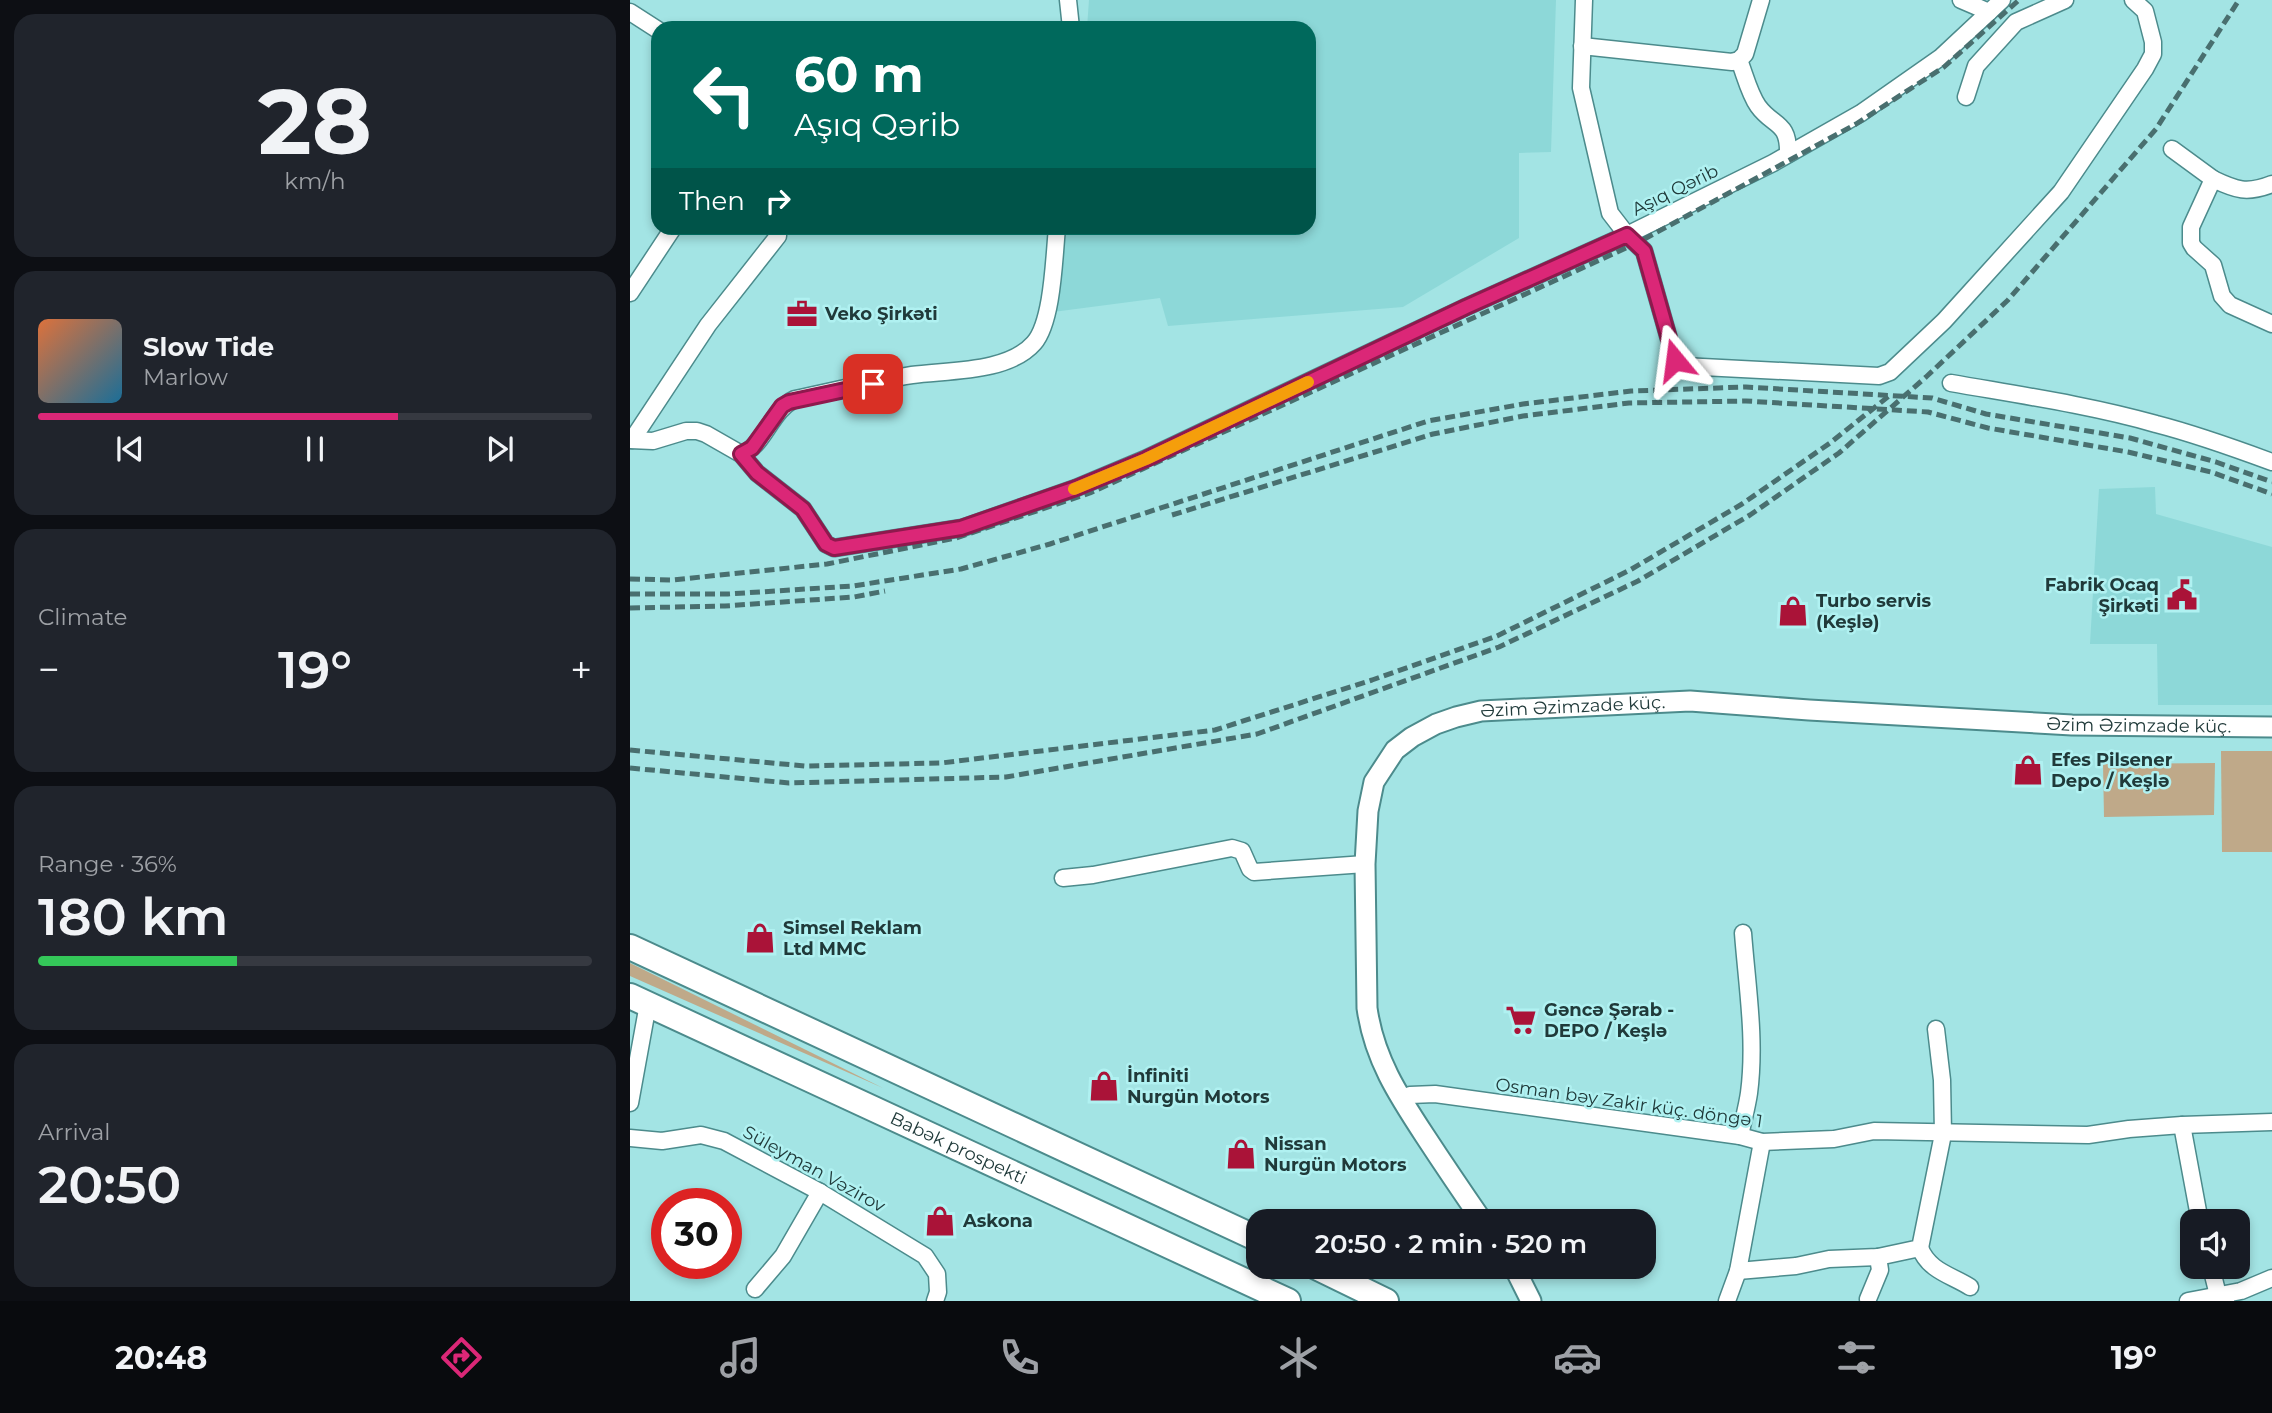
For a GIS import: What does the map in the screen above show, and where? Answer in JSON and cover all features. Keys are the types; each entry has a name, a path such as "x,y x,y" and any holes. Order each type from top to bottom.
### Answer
{"main road":[{"path":"630,947 1246,1233"},
{"path":"630,957 827,1049 939,1090"},
{"path":"630,984 684,1011 741,1046"},
{"name":"Babək prospekti","path":"639,1000 1288,1301"},
{"path":"1341,1279 1386,1301"}],"street":[{"path":"1068,0 1070,21"},
{"path":"1584,0 1581,88 1596,159 1610,213 1644,251 1675,360 1683,366 1879,376 1890,372 1944,321 2061,192 2145,69 2152,54 2153,42 2143,4"},
{"path":"1582,46 1720,61 1739,60 1745,54 1761,0"},
{"path":"1961,0 1989,12"},
{"name":"Aşıq Qərib","path":"741,454 757,473 803,509 826,544 834,548 961,528 1076,488 1146,459 1466,307 1627,235 1788,154 1861,113 1941,57 2002,0"},
{"path":"1966,97 1976,66 2016,22 2065,0"},
{"path":"630,12 651,26"},
{"path":"1739,60 1758,107 1778,122 1787,135 1788,154"},
{"path":"2172,149 2213,178 2236,190 2256,189 2272,184"},
{"path":"2213,178 2191,227 2191,243 2213,265 2222,296 2230,305 2272,324"},
{"path":"630,293 668,235"},
{"path":"631,440 708,325 778,235"},
{"path":"631,440 653,441 669,435 697,431 741,454 752,448 782,406 796,399 912,375 956,373 1018,355 1034,344 1047,315 1056,235"},
{"path":"1951,383 2155,423 2227,445 2272,463"},
{"name":"Əzim Əzimzade küç.","path":"1474,1209 1382,1066 1370,1029 1367,1009 1365,864 1368,811 1374,782 1390,757 1412,737 1436,724 1481,711 1690,701 2072,725 2272,727"},
{"path":"1063,878 1093,875 1232,848 1242,851 1254,872 1365,864"},
{"path":"1740,1136 1749,1093 1751,1055 1742,933"},
{"path":"630,1103 639,1000"},
{"path":"1936,1029 1942,1080 1943,1134 1920,1248 1924,1259 1932,1268 1955,1277 1970,1287"},
{"name":"Osman bəy Zakir küç. döngə 1","path":"1401,1099 1410,1095 1435,1094 1740,1136 1762,1142 1834,1139 1874,1131 2088,1135 2182,1125 2272,1122"},
{"path":"2182,1125 2198,1209"},
{"name":"Süleyman Vəzirov","path":"630,1138 662,1141 701,1135 724,1141 820,1192 925,1256 937,1274 939,1292 935,1301"},
{"path":"1727,1301 1738,1271 1762,1142"},
{"path":"755,1289 783,1256 820,1192"},
{"path":"1738,1271 1796,1266 1829,1259 1878,1257 1920,1248"},
{"path":"1868,1299 1880,1270 1878,1257"},
{"path":"2188,1301 2222,1298 2272,1278"},
{"path":"1520,1279 1531,1301"},
{"path":"2215,1279 2222,1298"}],"shaded area":[{"path":"1089,0 1556,0 1551,152 1519,153 1519,238 1403,307 1168,326 1160,298 1053,312 1061,235 1316,235 1316,21 1088,21"},
{"name":"Fabrik Ocaq Şirkəti","path":"2155,487 2156,514 2272,547 2272,705 2158,705 2157,644 2090,644 2099,489"},
{"path":"2221,751 2272,751 2272,852 2222,852"},
{"path":"2215,763 2214,815 2104,817 2103,764"},
{"path":"630,963 883,1088 630,976"}],"railway":[{"path":"630,579 672,580 827,564 956,538 1090,493 1637,243 1856,124 1944,67 2019,0"},
{"path":"630,768 789,783 1006,777 1257,734 1499,647 1638,581 1750,515 1839,453 2008,300 2156,129 2239,0"},
{"path":"630,594 728,594 853,586 961,569 1050,544 1428,421 1523,404 1631,391 1746,387 1932,398 1986,414 2130,438 2216,462 2272,482"},
{"path":"630,750 805,766 941,763 1215,730 1372,680 1497,636 1630,570 1742,504 1830,443 1889,396"},
{"path":"1172,515 1433,434 1523,416 1629,403 1746,401 1928,412 1988,428 2128,452 2211,472 2272,494"},
{"path":"630,608 725,606 854,597 885,591"}],"slow traffic":[{"path":"1074,489 1146,459 1308,382"}],"place":[{"name":"Veko Şirkəti","path":"802,314"},
{"name":"Fabrik Ocaq Şirkəti","path":"2182,595"},
{"name":"Turbo servis (Keşlə)","path":"1793,611"},
{"name":"Efes Pilsener Depo / Keşlə","path":"2028,770"},
{"name":"Simsel Reklam Ltd MMC","path":"760,938"},
{"name":"Gəncə Şərab - DEPO / Keşlə","path":"1521,1020"},
{"name":"İnfiniti Nurgün Motors","path":"1104,1086"},
{"name":"Nissan Nurgün Motors","path":"1241,1154"},
{"name":"Askona","path":"940,1221"}],"route":[{"path":"873,384 789,402 782,406 752,448 741,454 757,473 803,509 826,544 834,548 961,528 1076,488 1146,459 1466,307 1627,235 1644,251 1675,360"}]}
